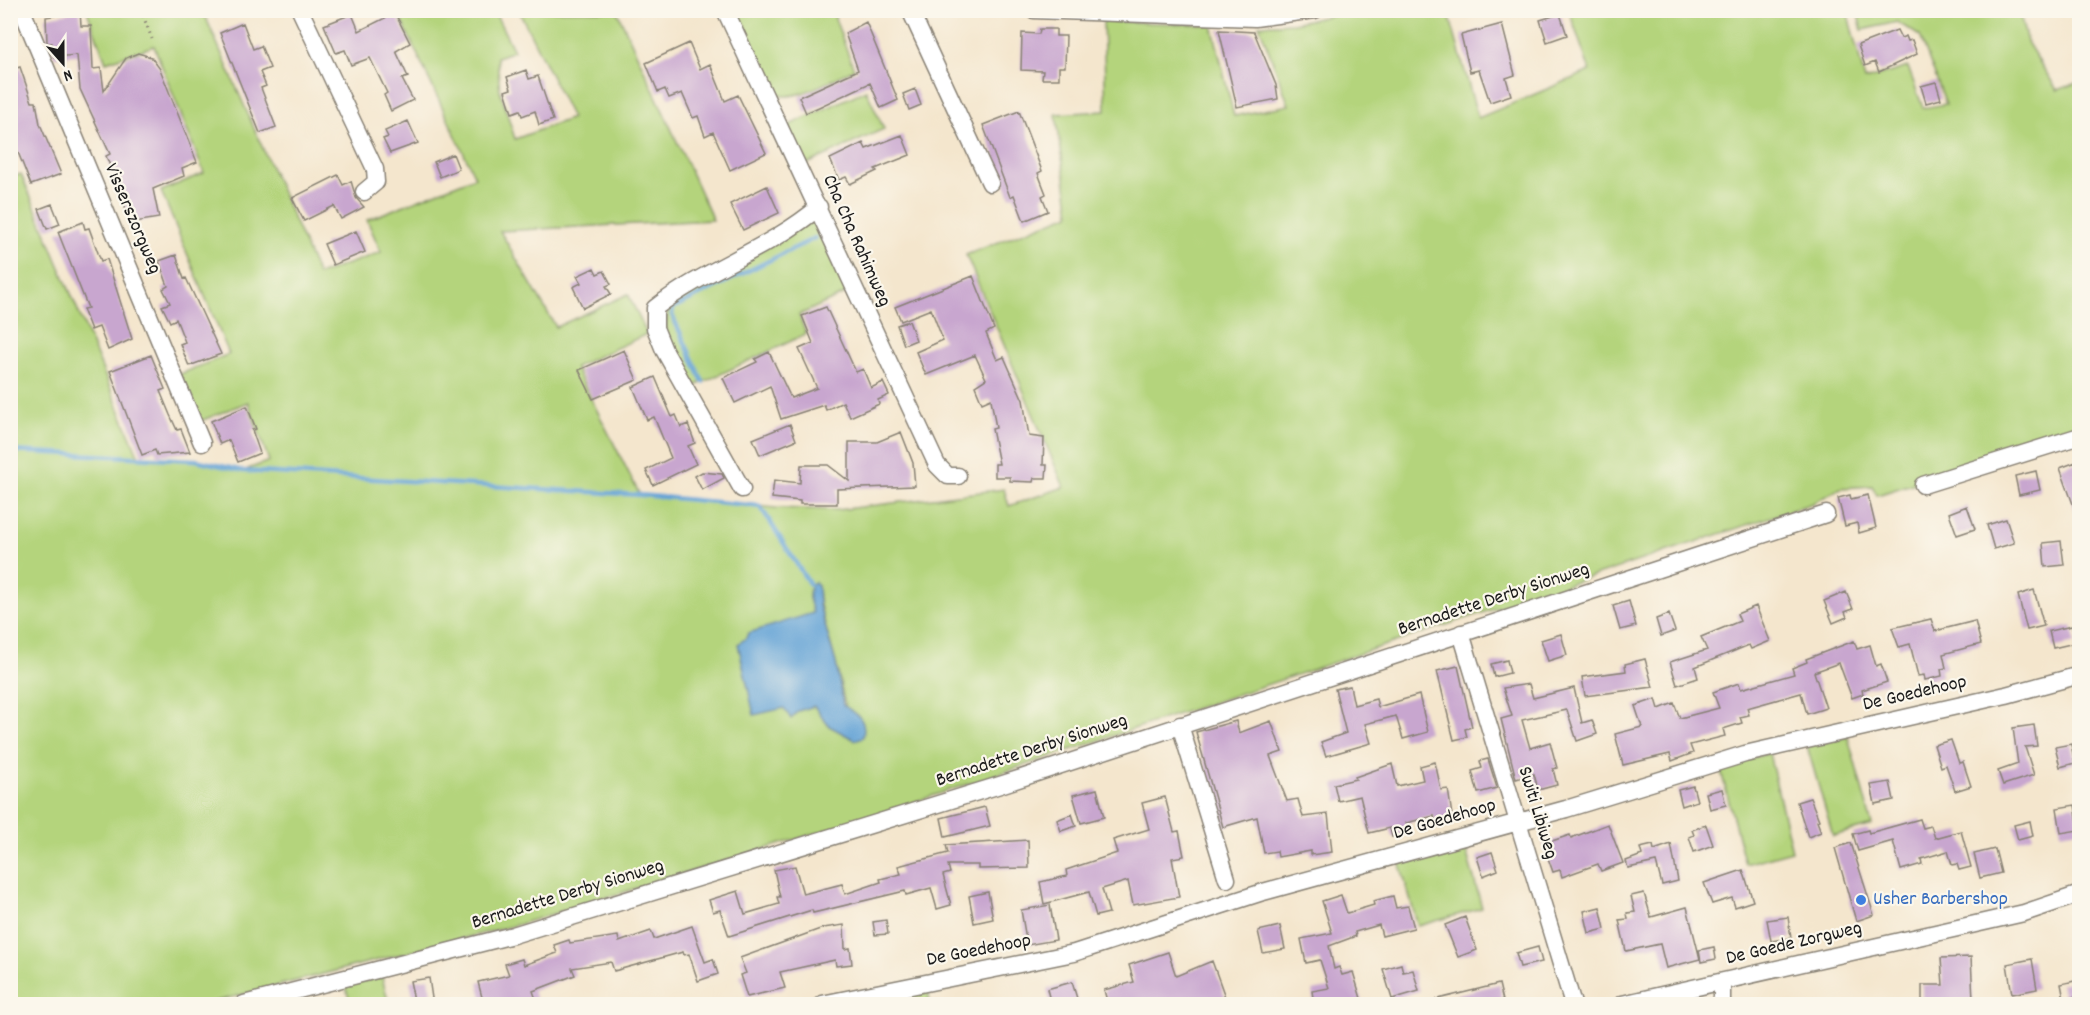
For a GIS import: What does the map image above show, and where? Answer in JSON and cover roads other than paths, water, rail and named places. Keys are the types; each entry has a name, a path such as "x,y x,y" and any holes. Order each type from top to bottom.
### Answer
{"street":[{"name":"Visserszorgweg","path":"22,10 202,443"},
{"path":"300,10 375,169 376,182 364,192"},
{"name":"Cha Cha Rahimweg","path":"726,10 819,207 890,369 937,465 948,476 958,476"},
{"path":"910,10 990,183"},
{"path":"1034,10 1255,18 1315,10"},
{"path":"742,489 664,351 655,328 655,308 674,293 798,225 819,207"},
{"path":"1923,485 2079,436"},
{"name":"Bernadette Derby Sionweg","path":"244,1005 513,935 989,788 1826,514"},
{"name":"Switi Libiweg","path":"1461,633 1573,1005"},
{"name":"De Goedehoop","path":"822,1005 1074,953 1263,892 1518,821 1745,754 2006,695 2079,675"},
{"path":"1180,725 1227,879"},
{"name":"De Goede Zorgweg","path":"1622,1005 2024,913 2079,894"},
{"path":"1722,982 1722,1005"}],"water":[{"path":"815,582 818,586 819,605 836,663 843,705 857,714 864,726 863,737 855,740 829,726 814,706 798,711 791,719 784,708 754,715 738,644 746,638 748,633 813,613 809,598 810,585"}],"waterway":[{"path":"703,382 672,315 673,308 815,238"},
{"path":"10,451 196,460 243,471 640,495 760,506 810,585"}],"place":[{"name":"Usher Barbershop","path":"1861,900"}]}
